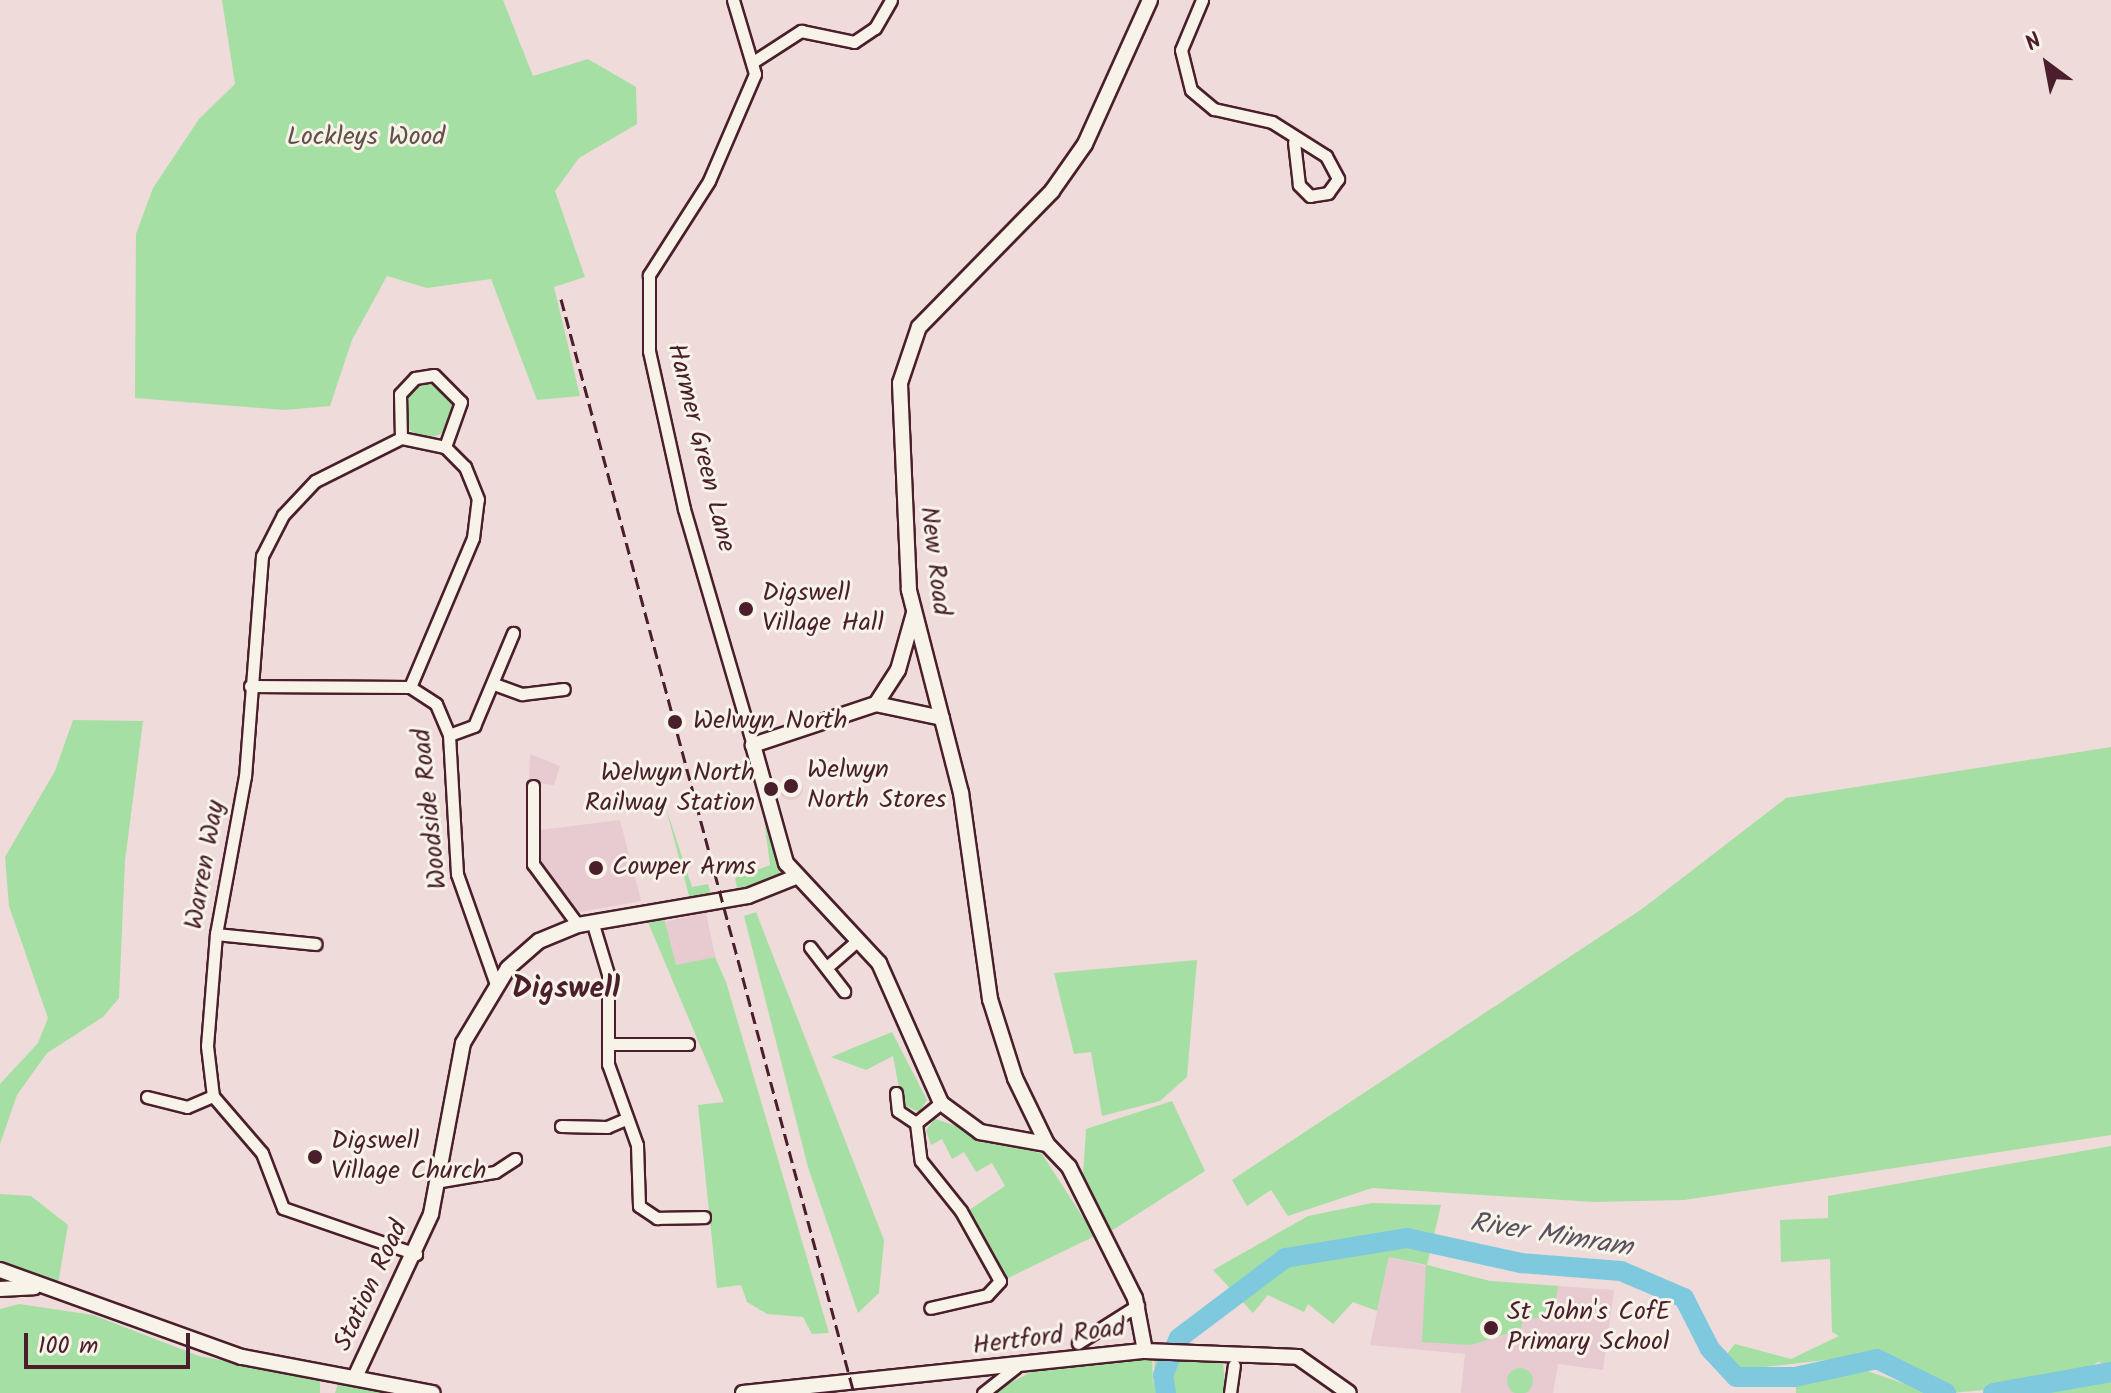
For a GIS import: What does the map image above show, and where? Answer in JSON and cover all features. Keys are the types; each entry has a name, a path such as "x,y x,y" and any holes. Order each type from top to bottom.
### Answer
{"street":[{"path":"733,0 756,60 801,31 854,42 875,28 891,0"},
{"name":"New Road","path":"1047,1144 1015,1078 990,999 961,793 914,611 897,413 909,351 943,298 1052,191 1085,144 1150,0"},
{"path":"1202,0 1181,50 1191,90 1214,109 1272,122 1294,142 1333,165 1338,179 1328,193 1310,196 1299,185 1294,142"},
{"name":"Harmer Green Lane","path":"756,60 709,181 657,256 648,286 649,351 684,509 753,745 796,877 858,940 896,990 916,1058 941,1103 980,1132 1047,1144"},
{"path":"250,686 410,687 477,524 475,487 445,447 401,438 400,394 415,378 434,375 461,402 445,447"},
{"name":"Warren Way","path":"213,1096 207,1046 216,934 245,776 256,578 283,515 330,469 401,438"},
{"path":"876,704 898,670 914,611"},
{"path":"449,735 474,726 513,633"},
{"path":"494,684 522,694 564,689"},
{"name":"Woodside Road","path":"410,687 436,704 449,735 457,874 496,984"},
{"path":"753,745 876,704 942,718"},
{"path":"533,786 533,864 585,923 608,974 608,1044 626,1119 639,1154 642,1210 657,1218 704,1217"},
{"name":"Station Road","path":"357,1373 416,1254 441,1181 458,1060 496,984 529,948 585,923 748,896 796,877"},
{"path":"216,934 316,944"},
{"path":"827,967 858,940"},
{"path":"810,947 844,991"},
{"path":"608,1044 688,1044"},
{"path":"896,1093 898,1111 916,1123 921,1161 961,1211 1000,1281 987,1295 930,1308"},
{"path":"147,1097 187,1107 213,1096 262,1153 283,1208 416,1254"},
{"path":"916,1123 941,1103"},
{"path":"561,1126 607,1127 626,1119"},
{"path":"1047,1144 1074,1174 1138,1305 1145,1351"},
{"path":"441,1181 495,1172 515,1159"},
{"path":"0,1270 34,1287 242,1357 357,1373 433,1393"},
{"path":"0,1289 34,1287"},
{"name":"Hertford Road","path":"1078,1343 1138,1305"},
{"name":"Hertford Road","path":"743,1393 1016,1367 1145,1351 1298,1357 1349,1393"},
{"path":"1230,1393 1234,1365"},
{"path":"983,1393 1016,1367"}],"shaded area":[{"path":"530,754 560,766 554,785 529,782"},
{"path":"791,776 799,780 803,788 799,796 791,800 783,796 779,788 783,780"},
{"path":"620,820 641,901 579,912 540,869 541,830"},
{"path":"706,913 715,957 674,966 665,922"},
{"name":"St John's CofE Primary School","path":"1389,1257 1490,1281 1614,1290 1603,1370 1558,1364 1553,1393 1461,1393 1465,1354 1370,1345"}],"green space":[{"name":"Lockleys Wood","path":"222,0 503,0 533,76 588,59 636,87 637,124 579,158 555,191 585,277 554,287 580,396 537,400 491,279 427,288 387,276 352,340 330,406 285,410 135,398 136,234 153,188 199,119 235,84"},
{"path":"428,383 447,391 455,410 447,429 428,437 409,429 401,410 409,391"},
{"path":"73,720 143,721 125,861 119,998 103,1017 47,1053 17,1095 0,1144 0,1084 38,1043 48,1018 9,906 5,857 55,771"},
{"path":"2111,747 2111,1135 1684,1200 1594,1202 1372,1188 1288,1216 1271,1190 1247,1206 1232,1180 1642,909 1786,798"},
{"path":"760,788 783,869 777,882 738,892 735,878 770,865"},
{"path":"665,805 692,887 708,884 712,898 691,903"},
{"path":"756,912 884,1240 879,1293 858,1313 808,1167 744,916"},
{"path":"664,918 676,965 715,957 726,982 829,1333 812,1334 803,1317 767,1314 747,1302 741,1285 717,1288 698,1105 724,1102 647,920"},
{"path":"1197,960 1187,1077 1160,1101 1102,1116 1091,1052 1074,1054 1054,973"},
{"path":"892,1032 927,1100 919,1112 902,1104 893,1056 866,1070 831,1057"},
{"path":"1172,1101 1205,1171 1108,1233 1083,1176 1086,1129"},
{"path":"935,1119 1042,1154 1095,1236 1006,1279 969,1210 1005,1186 992,1163 976,1172 964,1152 952,1159 942,1139 931,1145 926,1130"},
{"path":"2111,1146 2111,1366 2098,1362 2067,1382 1952,1393 1878,1354 1739,1370 1725,1356 1735,1344 1791,1359 1839,1336 1832,1332 1830,1259 1781,1262 1780,1220 1828,1218 1828,1196"},
{"path":"0,1194 31,1196 68,1225 58,1284 0,1263"},
{"path":"1372,1203 1441,1205 1427,1265 1490,1281 1558,1286 1554,1316 1523,1320 1521,1329 1471,1345 1422,1342 1426,1265 1389,1257 1377,1311 1353,1302 1333,1324 1308,1304 1304,1312 1268,1295 1253,1313 1213,1270 1308,1216"},
{"path":"19,1304 93,1315 199,1356 320,1379 320,1393 0,1393 0,1309"},
{"path":"1152,1356 1153,1387 1155,1357 1223,1362 1226,1393 992,1393 1038,1368"},
{"path":"1520,1368 1529,1372 1533,1381 1529,1390 1520,1394 1511,1390 1507,1381 1511,1372"},
{"path":"2102,1368 2111,1372 2111,1393 2029,1393 2071,1387"},
{"path":"1867,1371 1932,1393 1796,1393 1796,1380"},
{"path":"339,1381 358,1387 398,1393 335,1393"}],"waterway":[{"name":"River Mimram","path":"1166,1393 1163,1375 1179,1338 1285,1258 1407,1238 1521,1263 1621,1271 1684,1298 1710,1349 1736,1377 1795,1377 1877,1359 1946,1393"},
{"name":"River Mimram","path":"1993,1393 2111,1372"}],"railway":[{"path":"561,299 854,1393"}],"place":[{"name":"Digswell Village Hall","path":"746,609"},
{"name":"Welwyn North","path":"675,722"},
{"name":"Welwyn North Stores","path":"791,786"},
{"name":"Welwyn North Railway Station","path":"771,789"},
{"name":"Cowper Arms","path":"596,868"},
{"name":"Digswell Village Church","path":"315,1157"},
{"name":"St John's CofE Primary School","path":"1491,1328"}],"district":[{"name":"Digswell","path":"566,989"}]}
